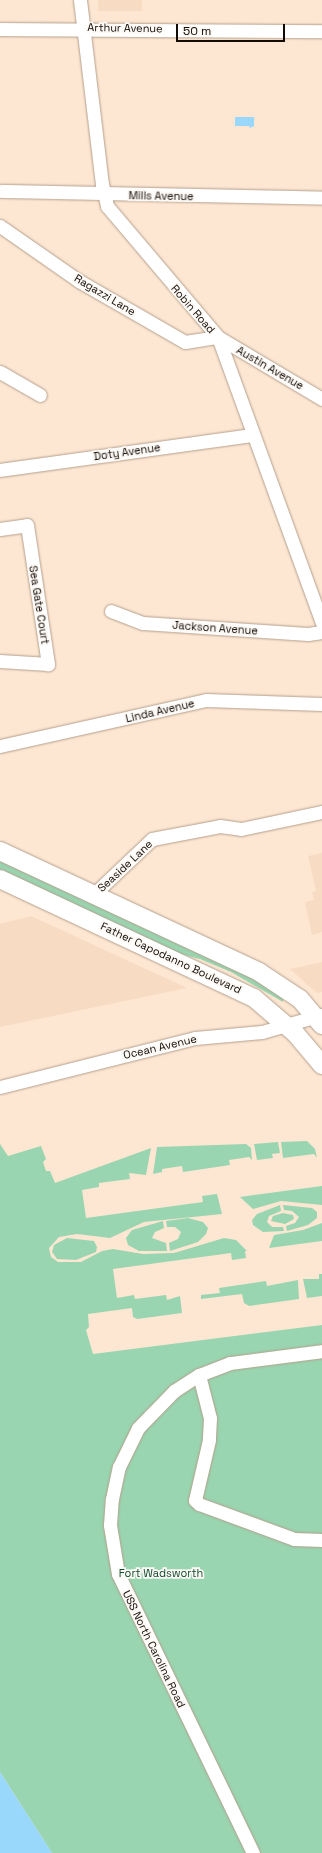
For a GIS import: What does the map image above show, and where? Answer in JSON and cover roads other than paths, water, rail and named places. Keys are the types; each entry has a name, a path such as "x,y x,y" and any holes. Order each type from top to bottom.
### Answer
{"main road":[{"path":"0,851 259,972 300,999 320,1019"},
{"name":"Father Capodanno Boulevard","path":"0,879 243,991 266,1005 286,1024 322,1065"}],"street":[{"name":"Robin Road","path":"80,0 104,195 111,213 218,338 322,623"},
{"name":"Arthur Avenue","path":"0,29 84,28 322,31"},
{"name":"Mills Avenue","path":"0,192 322,198"},
{"name":"Ragazzi Lane","path":"0,226 80,281 185,342 218,338"},
{"name":"Austin Avenue","path":"218,338 322,398"},
{"path":"0,372 40,395"},
{"name":"Doty Avenue","path":"0,470 253,435"},
{"name":"Sea Gate Court","path":"0,529 27,525 48,664 0,661"},
{"name":"Jackson Avenue","path":"111,611 143,623 308,634 322,632"},
{"name":"Linda Avenue","path":"0,746 206,700 322,704"},
{"name":"Seaside Lane","path":"93,895 152,839 220,826 241,829 322,812"},
{"name":"Ocean Avenue","path":"0,1087 195,1038 245,1034 286,1024 320,1019"},
{"name":"USS North Carolina Road","path":"253,1853 118,1574 112,1550 112,1499 126,1450 138,1428 155,1409 174,1392 199,1375 230,1363 322,1351"},
{"path":"199,1375 210,1418 209,1440 195,1500 199,1504 294,1539 322,1540"}],"water":[{"path":"235,117 254,117 254,126 250,128 249,126 235,126"},
{"path":"0,1772 52,1853 0,1853"}],"park label":[{"name":"Fort Wadsworth","path":"161,1573"}]}
